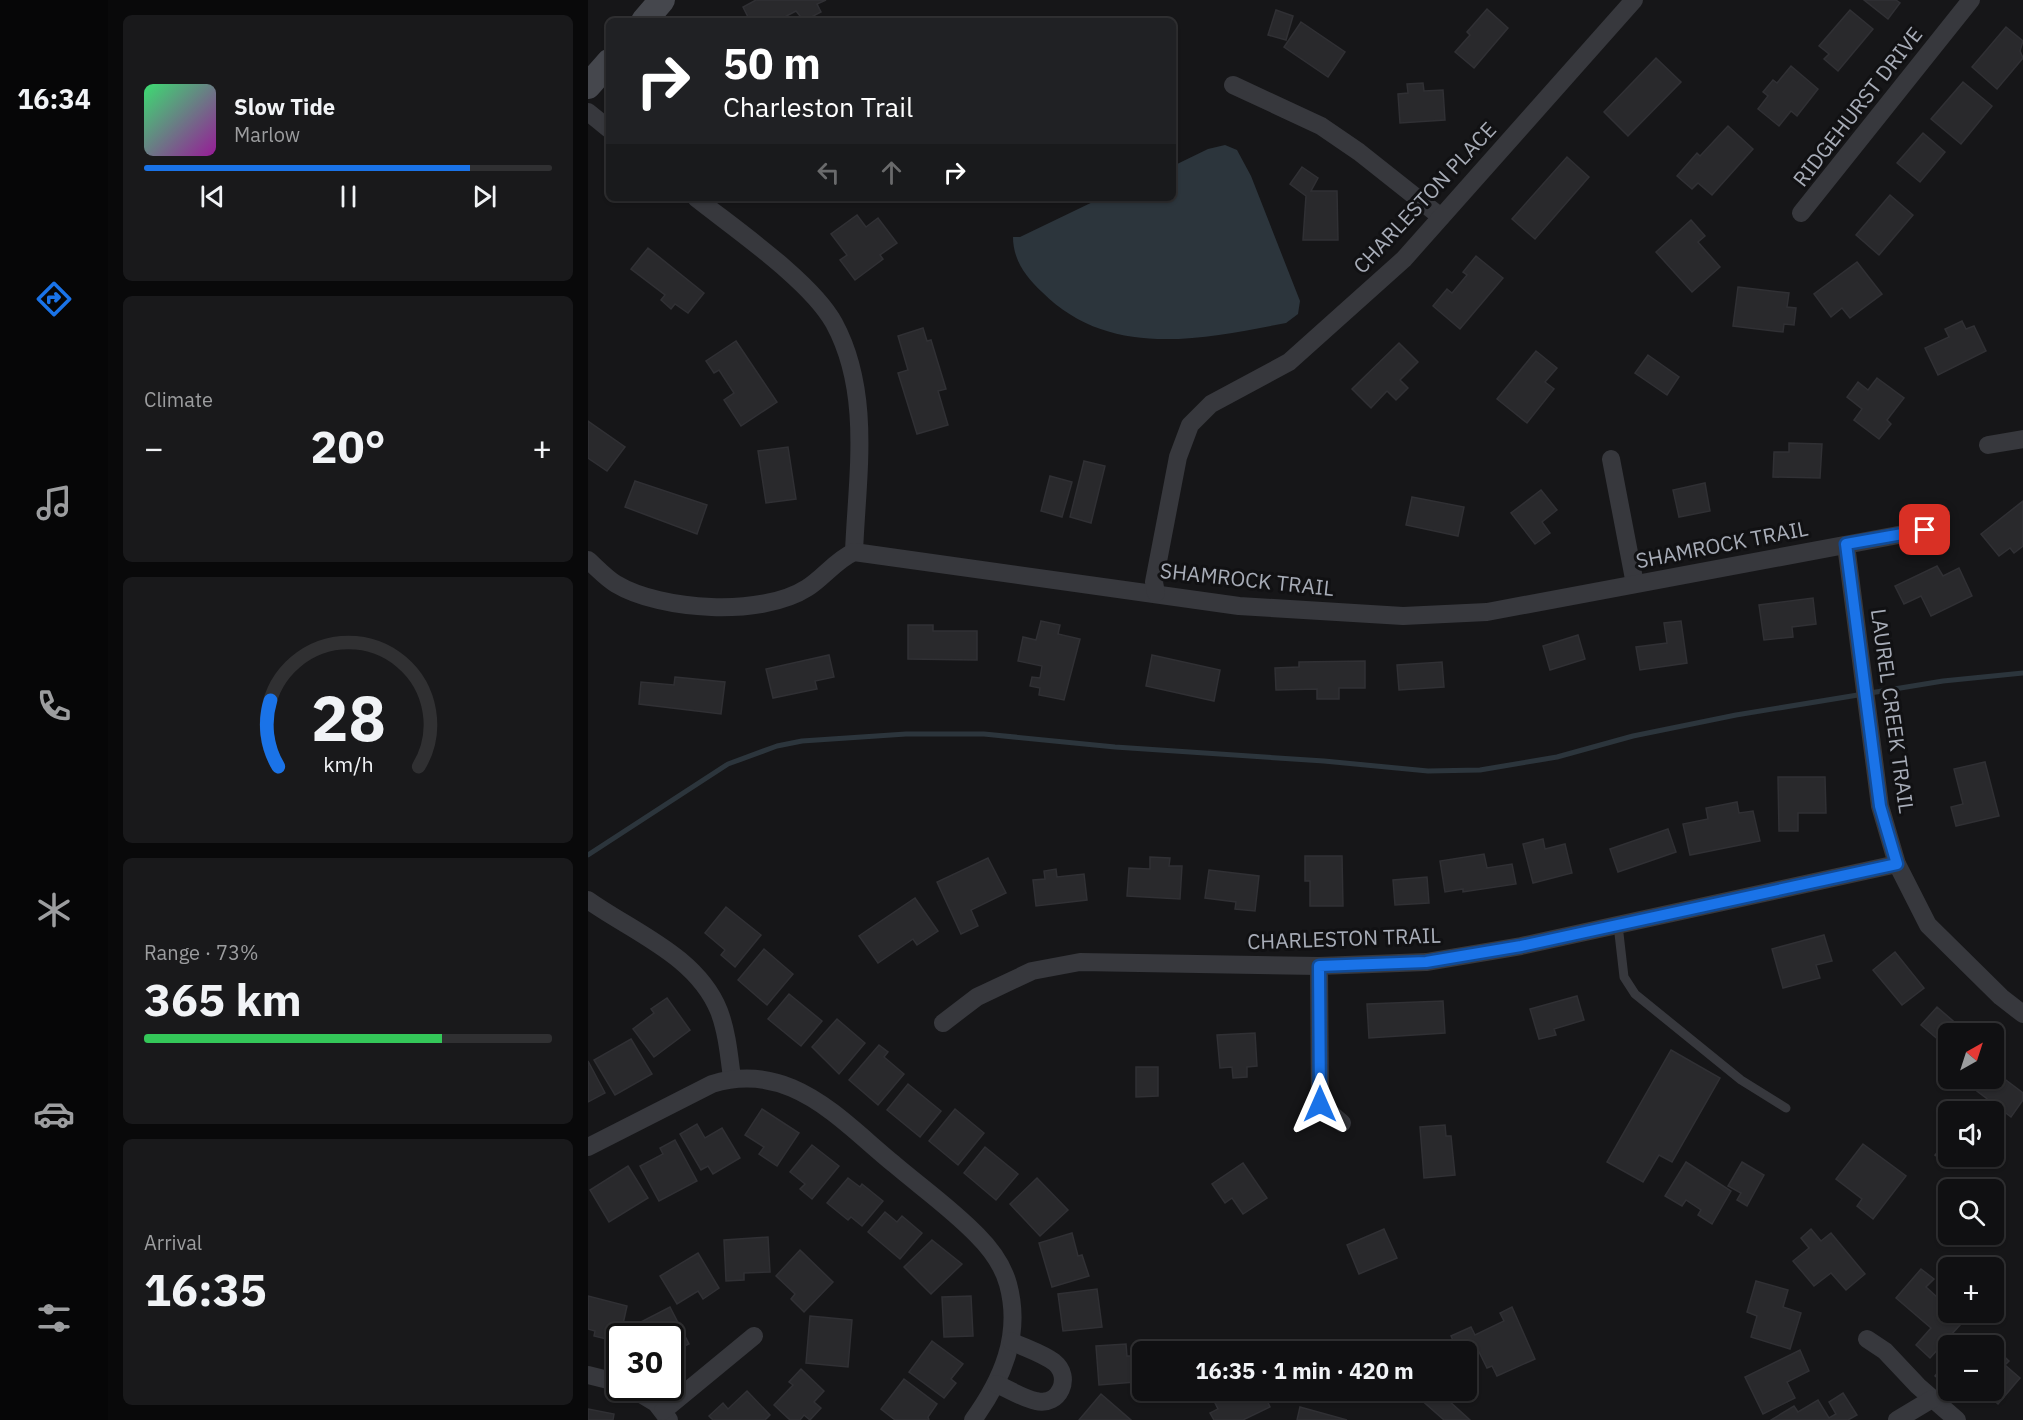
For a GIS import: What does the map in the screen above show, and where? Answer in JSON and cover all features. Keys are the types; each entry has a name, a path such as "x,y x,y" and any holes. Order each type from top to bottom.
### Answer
{"street":[{"path":"647,18 662,0"},
{"name":"CHARLESTON PLACE","path":"1156,593 1154,582 1178,458 1190,425 1211,405 1289,362 1404,259 1635,0"},
{"name":"RIDGEHURST DRIVE","path":"1802,213 1971,0"},
{"path":"588,86 606,65"},
{"path":"1233,85 1321,126 1359,152 1441,217"},
{"path":"588,112 606,127"},
{"path":"588,561 616,585 661,600 703,607 738,608 774,603 806,589 854,552 860,418 848,357 833,322 806,289 700,201"},
{"path":"1988,445 2023,439"},
{"path":"1611,459 1635,584"},
{"name":"SHAMROCK TRAIL","path":"854,552 1239,606 1403,616 1487,612 1925,530"},
{"name":"LAUREL CREEK TRAIL","path":"1846,544 1880,806 1897,864 1928,925 2001,997 2023,1014"},
{"name":"CHARLESTON TRAIL","path":"943,1023 977,997 1032,971 1080,962 1319,966 1426,962 1521,946 1897,864"},
{"path":"588,900 673,955 701,981 719,1012 727,1040 732,1078"},
{"path":"1319,966 1320,1104 1342,1123"},
{"path":"588,1147 712,1084 732,1078 777,1082 806,1095 976,1234 991,1250 1008,1282 1013,1316 1011,1341 996,1384 973,1420"},
{"path":"652,1401 666,1415 754,1336"},
{"path":"1867,1339 1885,1351 1932,1399 1957,1420"},
{"path":"996,1384 1035,1401 1045,1401 1061,1391 1064,1383 1064,1376 1053,1362 1011,1341"},
{"path":"588,1376 606,1380"},
{"path":"1897,1420 1932,1399"}],"lane":[{"path":"1618,925 1623,977 1635,993 1740,1080 1786,1108"}],"shaded area":[{"path":"1225,145 1237,150 1251,176 1300,301 1298,314 1286,323 1190,338 1158,339 1127,336 1097,328 1069,314 1042,292 1022,268 1015,253 1013,237 1020,237 1095,201 1176,201 1176,165 1208,149"}],"building":[{"path":"756,0 826,0 817,4 821,12 810,18 802,18 796,11 783,18 748,18 743,7"},
{"path":"1864,0 1896,0 1900,3 1888,19"},
{"path":"1487,9 1508,28 1474,68 1455,52 1470,35 1467,32"},
{"path":"1276,10 1293,16 1286,40 1268,35"},
{"path":"1850,10 1873,29 1838,71 1824,59 1829,54 1819,46"},
{"path":"1301,22 1345,52 1328,77 1284,47"},
{"path":"2006,27 2023,41 2020,51 2023,58 1997,89 1972,67"},
{"path":"1656,58 1681,82 1628,136 1604,112"},
{"path":"1791,66 1818,89 1797,116 1791,111 1779,126 1758,109 1768,96 1763,92 1773,80 1777,83"},
{"path":"1963,82 1992,106 1961,144 1931,119"},
{"path":"1423,83 1424,91 1443,90 1445,120 1400,123 1398,94 1408,93 1407,84"},
{"path":"1728,126 1753,149 1712,195 1698,183 1692,189 1677,176 1697,153 1700,156"},
{"path":"1923,133 1945,152 1920,182 1897,163"},
{"path":"1567,157 1589,177 1535,239 1512,219"},
{"path":"1302,167 1318,178 1311,191 1337,191 1338,240 1303,240 1306,196 1290,184"},
{"path":"1890,195 1913,215 1879,255 1856,235"},
{"path":"857,215 866,227 878,218 897,243 880,255 883,259 855,280 840,260 847,255 831,234"},
{"path":"1691,220 1705,236 1698,242 1720,267 1692,292 1656,252"},
{"path":"648,248 704,293 688,313 675,304 671,309 661,300 665,295 631,269"},
{"path":"1476,256 1503,278 1460,329 1433,306 1447,289 1452,293 1467,275 1463,272"},
{"path":"1857,262 1882,294 1850,318 1842,308 1831,317 1814,294"},
{"path":"1738,287 1789,293 1787,307 1796,308 1794,325 1784,324 1783,332 1733,326"},
{"path":"1962,321 1966,329 1974,326 1986,351 1938,375 1925,348 1949,337 1945,329"},
{"path":"923,328 927,341 931,340 946,389 938,391 948,425 917,434 898,373 908,370 898,336"},
{"path":"736,341 777,402 741,426 724,400 734,393 719,370 714,373 706,361"},
{"path":"1399,343 1418,362 1400,380 1408,388 1396,400 1387,391 1371,408 1352,389"},
{"path":"1536,351 1557,368 1545,382 1554,389 1527,423 1497,399"},
{"path":"1648,355 1679,377 1667,395 1635,373"},
{"path":"1877,378 1904,398 1887,420 1891,424 1879,439 1854,420 1862,409 1847,397 1858,382 1868,390"},
{"path":"588,421 625,447 607,471 588,458"},
{"path":"1789,443 1822,444 1820,478 1773,477 1774,452 1789,452"},
{"path":"788,447 796,499 766,503 758,451"},
{"path":"1084,461 1105,466 1091,523 1070,517"},
{"path":"1050,476 1072,482 1062,517 1041,511"},
{"path":"635,481 707,505 697,534 625,507"},
{"path":"1705,483 1710,511 1679,517 1673,490"},
{"path":"1541,490 1557,510 1542,522 1550,533 1535,544 1511,513"},
{"path":"1412,497 1464,507 1458,536 1406,525"},
{"path":"2023,501 2023,546 2014,553 2010,548 1999,556 1981,534"},
{"path":"1937,566 1943,576 1959,568 1972,596 1931,616 1921,596 1904,604 1895,586"},
{"path":"1813,598 1816,624 1792,627 1793,637 1764,640 1759,605"},
{"path":"1041,621 1060,625 1058,634 1080,639 1064,700 1039,695 1040,688 1030,686 1032,677 1040,678 1042,666 1018,661 1023,637 1036,640"},
{"path":"1681,621 1687,663 1640,670 1636,647 1667,643 1664,623"},
{"path":"908,625 933,625 933,631 977,631 977,660 908,659"},
{"path":"1578,635 1585,659 1550,670 1543,646"},
{"path":"829,655 834,677 815,681 817,689 773,698 766,669"},
{"path":"1152,655 1220,670 1214,701 1146,686"},
{"path":"1365,661 1365,688 1339,688 1339,699 1317,699 1317,689 1276,690 1275,668 1299,667 1299,662"},
{"path":"1442,662 1444,687 1399,690 1397,665"},
{"path":"675,677 725,682 721,714 639,704 641,682 674,685"},
{"path":"1985,762 1999,816 1956,826 1951,807 1963,804 1954,769"},
{"path":"1778,777 1825,777 1826,813 1798,813 1798,831 1779,831"},
{"path":"1737,802 1739,813 1753,811 1760,841 1690,855 1683,824 1708,819 1706,808"},
{"path":"1668,829 1676,852 1618,872 1610,849"},
{"path":"1543,839 1545,849 1565,844 1572,873 1533,883 1523,844"},
{"path":"1484,854 1487,868 1512,864 1516,884 1463,892 1463,889 1445,892 1440,861"},
{"path":"1305,856 1342,856 1343,906 1310,906 1310,881 1305,881"},
{"path":"1150,857 1170,858 1169,866 1182,866 1180,899 1127,896 1129,868 1150,869"},
{"path":"988,858 1006,893 971,910 978,926 961,934 937,882"},
{"path":"1056,869 1057,877 1084,874 1087,900 1036,906 1033,880 1045,879 1044,871"},
{"path":"1209,870 1259,876 1255,911 1235,909 1236,902 1205,898"},
{"path":"1427,877 1429,903 1395,905 1393,880"},
{"path":"915,898 938,931 917,945 913,939 878,963 859,936"},
{"path":"726,907 761,935 735,967 721,955 725,950 705,933"},
{"path":"1824,935 1832,961 1816,965 1820,978 1783,988 1772,949"},
{"path":"764,949 793,974 767,1005 738,980"},
{"path":"1895,952 1924,988 1902,1005 1873,970"},
{"path":"789,994 822,1021 801,1046 768,1019"},
{"path":"1577,996 1584,1020 1554,1029 1556,1035 1539,1039 1530,1009"},
{"path":"667,998 690,1030 654,1057 633,1029 654,1013 651,1009"},
{"path":"1443,1001 1445,1033 1369,1038 1367,1004"},
{"path":"1937,1007 1955,1023 1938,1023 1938,1039 1921,1025"},
{"path":"837,1019 865,1043 839,1074 812,1047"},
{"path":"1255,1033 1257,1066 1247,1067 1247,1077 1233,1078 1232,1067 1220,1068 1217,1035"},
{"path":"631,1039 652,1074 615,1095 594,1060"},
{"path":"879,1045 888,1052 884,1057 904,1074 878,1105 849,1080"},
{"path":"1671,1050 1720,1078 1672,1162 1659,1155 1643,1182 1607,1162"},
{"path":"588,1061 605,1093 588,1102"},
{"path":"1136,1067 1158,1067 1158,1096 1136,1097"},
{"path":"2004,1079 2023,1093 2023,1100 2011,1117 2004,1112 2004,1101 1990,1101 1974,1089 2004,1089"},
{"path":"908,1084 941,1111 920,1137 887,1110"},
{"path":"762,1109 799,1133 777,1166 759,1154 764,1147 745,1135"},
{"path":"955,1109 984,1133 958,1165 929,1141"},
{"path":"697,1124 705,1138 722,1128 740,1158 713,1174 708,1166 701,1170 680,1134"},
{"path":"1445,1125 1446,1136 1451,1136 1455,1175 1424,1178 1420,1127"},
{"path":"675,1140 697,1181 659,1201 640,1166 663,1154 660,1148"},
{"path":"1863,1144 1906,1176 1873,1219 1857,1206 1862,1199 1836,1179"},
{"path":"812,1145 839,1166 812,1199 800,1189 805,1184 790,1172"},
{"path":"985,1147 1018,1174 996,1200 964,1173"},
{"path":"1686,1162 1731,1191 1712,1224 1698,1215 1701,1210 1686,1200 1682,1206 1665,1196"},
{"path":"1742,1162 1764,1175 1747,1206 1737,1200 1741,1193 1728,1186"},
{"path":"1243,1163 1267,1198 1243,1214 1232,1198 1225,1203 1212,1184"},
{"path":"628,1166 648,1198 609,1222 590,1190"},
{"path":"848,1178 860,1187 862,1184 883,1201 862,1226 851,1217 848,1220 827,1203"},
{"path":"1037,1178 1068,1210 1040,1236 1010,1204"},
{"path":"885,1212 897,1222 902,1216 922,1233 900,1259 868,1232"},
{"path":"1384,1229 1397,1258 1359,1274 1347,1245"},
{"path":"1811,1229 1821,1241 1831,1233 1865,1274 1846,1290 1831,1273 1814,1286 1793,1261 1809,1248 1801,1238"},
{"path":"1072,1233 1078,1256 1082,1255 1089,1276 1052,1287 1039,1243"},
{"path":"768,1237 770,1272 744,1273 744,1280 726,1281 724,1240"},
{"path":"932,1240 962,1264 931,1294 904,1267"},
{"path":"800,1250 833,1282 804,1312 791,1299 795,1294 776,1276"},
{"path":"698,1253 719,1288 703,1299 698,1291 677,1304 660,1276"},
{"path":"1921,1269 1934,1279 1926,1287 1938,1298 1938,1323 1962,1323 1951,1335 1938,1335 1938,1349 1930,1358 1916,1345 1931,1328 1896,1298"},
{"path":"1756,1281 1788,1290 1783,1307 1801,1313 1790,1349 1751,1337 1757,1316 1747,1312"},
{"path":"1097,1289 1102,1327 1063,1331 1058,1294"},
{"path":"588,1296 627,1306 623,1323 606,1323 606,1339 594,1336 595,1331 588,1329"},
{"path":"971,1296 973,1336 944,1337 942,1297"},
{"path":"670,1307 678,1323 639,1323"},
{"path":"1512,1307 1535,1359 1497,1376 1492,1366 1487,1368 1477,1350 1477,1341 1453,1341 1451,1336 1471,1327 1475,1335 1504,1321 1500,1313"},
{"path":"810,1316 852,1320 848,1367 806,1363"},
{"path":"684,1334 689,1344 684,1346"},
{"path":"932,1341 963,1364 951,1379 956,1383 944,1398 909,1372"},
{"path":"1126,1344 1127,1356 1132,1356 1132,1382 1099,1385 1096,1346"},
{"path":"1800,1350 1809,1371 1787,1382 1795,1398 1763,1414 1745,1377"},
{"path":"2004,1356 2009,1361 2005,1365 2020,1378 2004,1397"},
{"path":"801,1369 824,1391 814,1402 821,1408 810,1420 804,1415 800,1420 790,1420 774,1405 793,1385 789,1382"},
{"path":"904,1379 937,1404 928,1417 929,1420 895,1420 881,1409"},
{"path":"747,1391 770,1415 765,1420 713,1420 709,1416 723,1403 728,1409"},
{"path":"1843,1393 1857,1415 1848,1420 1771,1420 1794,1406 1798,1412 1818,1400 1829,1418 1836,1414 1829,1402"},
{"path":"1101,1394 1131,1420 1079,1420"},
{"path":"1214,1401 1267,1401 1270,1407 1243,1420 1214,1420 1210,1413 1218,1409"},
{"path":"1422,1401 1449,1401 1470,1420 1444,1420"},
{"path":"1300,1407 1347,1420 1297,1420"},
{"path":"588,1409 614,1414 613,1420 588,1420"}],"waterway":[{"path":"588,855 728,764 777,746 802,741 906,734 984,734 1115,747 1324,761 1428,771 1480,770 1557,757 1633,736 1736,715 1943,681 2023,673"}],"route":[{"path":"1320,1104 1319,966 1426,962 1521,946 1897,864 1880,806 1846,544 1925,530"}]}
